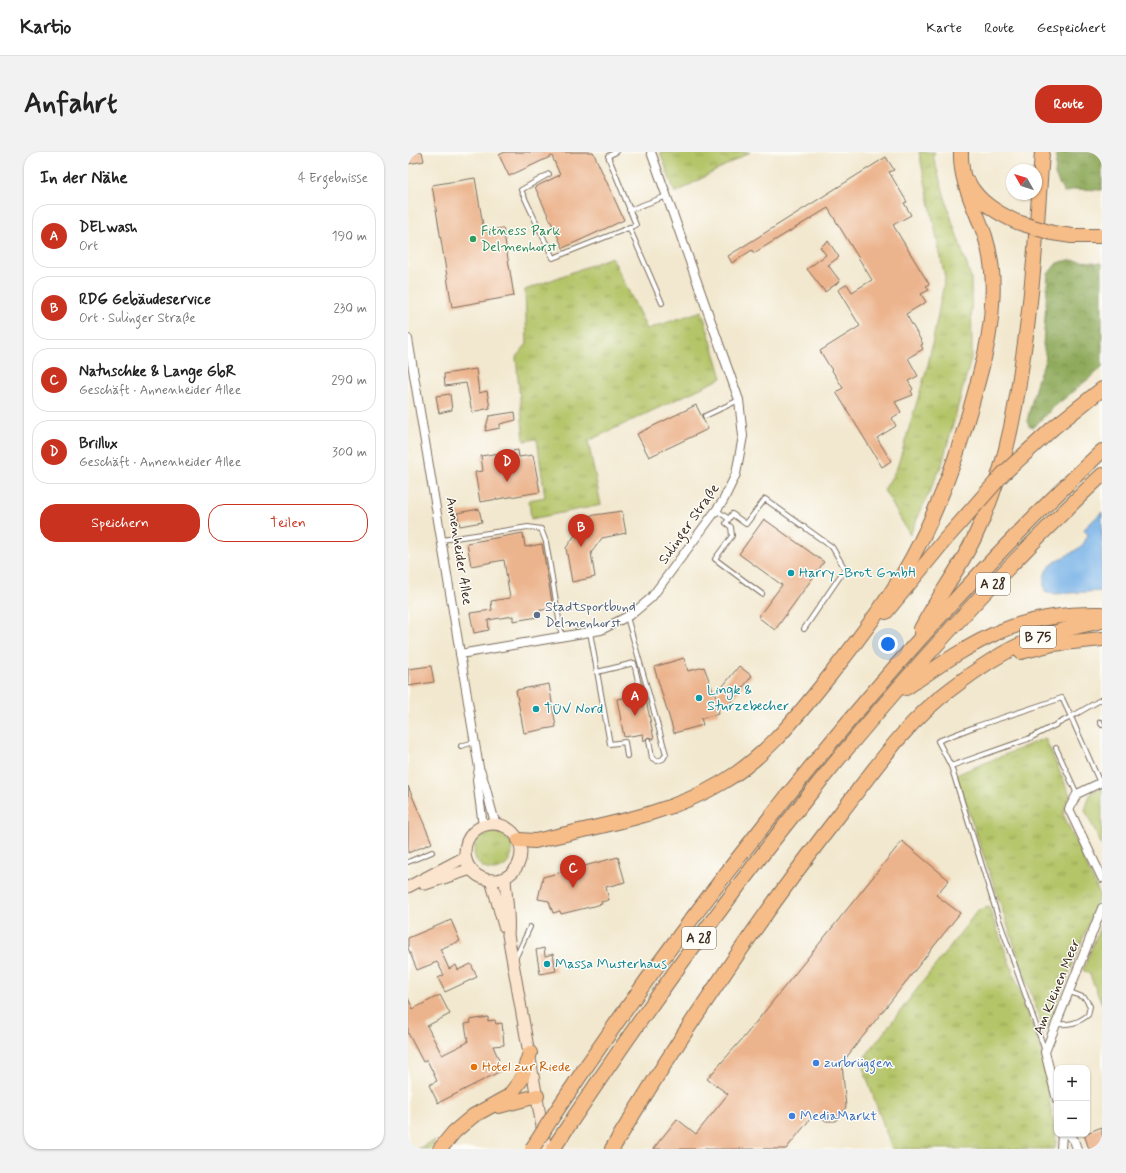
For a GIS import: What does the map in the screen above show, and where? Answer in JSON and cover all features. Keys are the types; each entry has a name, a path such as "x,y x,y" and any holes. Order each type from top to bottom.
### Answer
{"highway":[{"path":"911,647 936,602 962,562 977,532 1007,450 1014,419 1032,298 1042,152"},
{"path":"961,158 966,178 976,194 994,210 1017,222 1052,233 1072,236 1102,236"},
{"path":"846,657 903,573 933,514 960,444 983,362 992,305 992,268 985,237 965,187 961,158"},
{"path":"519,840 535,841 645,814 689,799 723,782 751,762 779,737 846,657 896,601 944,540 1004,474 1053,428 1102,389"},
{"name":"A 28","path":"544,1148 555,1113 615,1024 733,863 800,779 911,647 1004,547 1102,451"},
{"name":"A 28","path":"544,1148 561,1137 654,1000 741,882 890,699 1014,561 1102,475"},
{"path":"890,699 967,647 999,631 1039,618 1062,615 1102,614"},
{"name":"B 75","path":"980,669 998,657 1032,640 1049,634 1102,621"},
{"path":"612,1149 698,1010 809,854 881,760 911,725 950,690 980,669 1005,657 1033,649 1073,642 1102,640"},
{"path":"440,1149 454,1132 473,1116 509,1096 521,1080 530,1053"},
{"path":"489,1108 537,1096"}],"main road":[{"path":"496,824 506,827 513,832 519,840 522,854 520,861 512,874 505,878 491,880 480,877 471,869 466,856 466,844 469,838 483,826 496,824"},
{"path":"411,886 466,856"},
{"path":"411,886 424,885 471,869"},
{"path":"505,878 509,921 508,935"},
{"path":"491,880 503,924 508,935 514,961 537,1096 544,1148"}],"street":[{"name":"Sulinger Straße","path":"460,654 601,630 627,617 651,598 660,588 716,510 736,474 741,455 743,436 739,400 652,152"},
{"name":"Annenheider Allee","path":"408,339 474,742 478,768 477,780 483,826"},
{"name":"Annenheider Allee","path":"478,768 484,778 489,806 496,824"},
{"path":"1101,782 1077,794 1069,809 1102,878"},
{"name":"Am Kleinen Meer","path":"1054,1088 1045,1052 1102,908"},
{"path":"1062,1137 1062,1149"},
{"path":"1070,1137 1074,1140 1077,1149"}],"lane":[{"path":"549,174 521,190 553,258 636,225 608,156 616,152"},
{"path":"629,210 667,196"},
{"path":"629,227 662,304"},
{"path":"705,416 739,400"},
{"path":"762,594 715,559 732,536 731,527 726,523 732,514 746,524 765,499 832,547 845,569 804,629"},
{"path":"716,510 729,519"},
{"path":"442,540 528,527 540,529 546,542 562,637"},
{"path":"627,617 666,754 663,759 657,761 652,758 649,740"},
{"path":"590,632 610,744 624,742 628,756"},
{"path":"597,672 634,663 639,685"},
{"path":"1045,1052 997,914 951,766 938,741 976,726 1062,698 1101,782"},
{"path":"951,766 1028,739 1102,699"},
{"path":"461,746 474,742"},
{"path":"1056,748 1077,794"},
{"path":"408,862 432,852"},
{"path":"514,961 530,927"},
{"path":"1057,1024 1068,1025 1080,1021 1088,1015 1090,1006 1085,998 1070,992"}],"green space":[{"path":"660,152 750,152 675,193"},
{"path":"919,152 935,152 933,156 952,221 971,277 972,355 942,464 910,535 884,490 897,468 928,365 945,278"},
{"path":"1057,152 1102,152 1102,190 1075,189 1064,193 1055,175"},
{"path":"612,257 647,329 702,311 722,378 588,441 601,505 531,519 529,500 545,497 537,439 524,441 516,357 527,344 525,290"},
{"path":"1069,260 1102,263 1102,368 1054,407 1034,427 1029,426 1027,421 1037,381 1046,358 1043,345 1048,274 1057,263"},
{"path":"1045,738 1070,795 1063,814 1100,895 1045,1034 956,775"},
{"path":"1102,788 1102,846 1085,810 1091,792"},
{"path":"493,832 506,838 512,851 506,864 493,870 480,864 474,851 480,838"},
{"path":"989,907 1041,1049 1054,1128 1054,1137 1056,1137 1056,1140 1055,1149 892,1149 861,1062 978,910"},
{"path":"1102,922 1102,1004 1089,973 1083,970"},
{"path":"435,1140 431,1149 418,1149"}],"water":[{"path":"1102,512 1102,591 1054,594 1045,591 1045,573 1049,567 1054,562 1075,551 1082,545 1088,535 1084,529"}],"building":[{"path":"408,152 422,152 424,161 408,164"},
{"path":"505,152 593,152 624,220 563,248 535,187 560,175 552,156 509,176 499,155"},
{"path":"886,157 894,170 889,172 907,202 904,203 911,215 893,225 929,284 926,286 929,290 921,294 926,302 906,314 923,344 921,345 923,349 908,358 918,376 908,381 913,389 911,391 913,395 895,402 901,412 892,418 896,426 877,438 891,461 882,467 836,392 843,388 820,351 860,326 838,290 847,284 852,292 872,280 828,208 754,253 752,250 732,263 728,256"},
{"name":"Fitness Park Delmenhorst","path":"475,178 484,231 503,228 514,296 452,307 432,185"},
{"path":"828,241 839,257 828,265 840,281 825,292 807,269 826,255 820,247"},
{"path":"476,369 479,393 487,391 490,408 472,412 466,383 445,386 444,374"},
{"path":"450,394 452,410 439,413 436,396"},
{"path":"696,405 708,429 649,457 637,434"},
{"path":"515,412 516,420 500,424 500,428 485,431 489,416"},
{"path":"518,450 519,457 533,455 540,492 480,502 475,472 483,471 481,456"},
{"path":"479,509 482,522 460,526 457,513"},
{"path":"622,511 626,533 602,538 591,553 595,577 572,582 566,548 588,516"},
{"name":"Harry -Brot GmbH","path":"764,519 824,562 775,630 758,617 782,585 739,554"},
{"path":"523,533 525,547 542,544 553,608 537,611 538,617 513,621 513,616 488,620 489,630 474,633 470,613 492,610 491,601 510,598 504,560 471,566 467,543"},
{"name":"Lingk & Sturzebecher","path":"684,658 688,671 704,667 715,696 739,666 752,676 729,704 718,707 719,714 701,718 703,725 674,733 654,667"},
{"path":"431,666 434,682 408,686 408,669"},
{"name":"TÜV Nord","path":"549,684 556,727 524,733 516,690"},
{"path":"643,685 654,739 648,737 644,741 643,734 624,737 617,699 635,696 633,686 639,688"},
{"path":"408,786 432,843 408,853"},
{"path":"902,841 949,880 936,895 960,913 842,1063 846,1107 841,1115 836,1121 826,1121 815,1113 786,1149 653,1149 677,1119 696,1134 728,1094 707,1079 744,1037"},
{"path":"618,857 625,882 606,887 609,900 601,902 602,904 561,914 560,911 553,913 549,901 538,899 543,877"},
{"path":"451,920 460,941 440,949 449,969 456,965 458,970 471,964 477,977 445,992 438,978 444,975 437,962 417,970 408,948 408,938"},
{"name":"Massa Musterhaus","path":"544,948 545,956 553,954 556,971 540,974 536,950"},
{"path":"440,995 450,1014 427,1026 442,1055 468,1042 465,1024 471,1023 470,1020 488,1017 488,1021 495,1020 496,1024 502,1023 504,1045 493,1046 499,1060 496,1061 501,1071 438,1103 429,1085 437,1081 427,1060 423,1062 408,1033 408,998 413,1009"},
{"path":"1102,1127 1102,1149 1089,1149 1085,1137 1090,1137 1090,1132"}],"place":[{"name":"Fitness Park Delmenhorst","path":"473,239"},
{"name":"Brillux","path":"507,482"},
{"name":"RDG Gebäudeservice","path":"581,547"},
{"name":"Harry -Brot GmbH","path":"791,573"},
{"name":"Stadtsportbund Delmenhorst","path":"537,615"},
{"name":"Lingk & Sturzebecher","path":"699,698"},
{"name":"TÜV Nord","path":"536,709"},
{"name":"DELwash","path":"635,716"},
{"name":"Natuschke & Lange GbR","path":"573,888"},
{"name":"Massa Musterhaus","path":"547,964"},
{"name":"zurbrüggen","path":"816,1063"},
{"name":"Hotel zur Riede","path":"474,1067"},
{"name":"MediaMarkt","path":"792,1116"}]}
